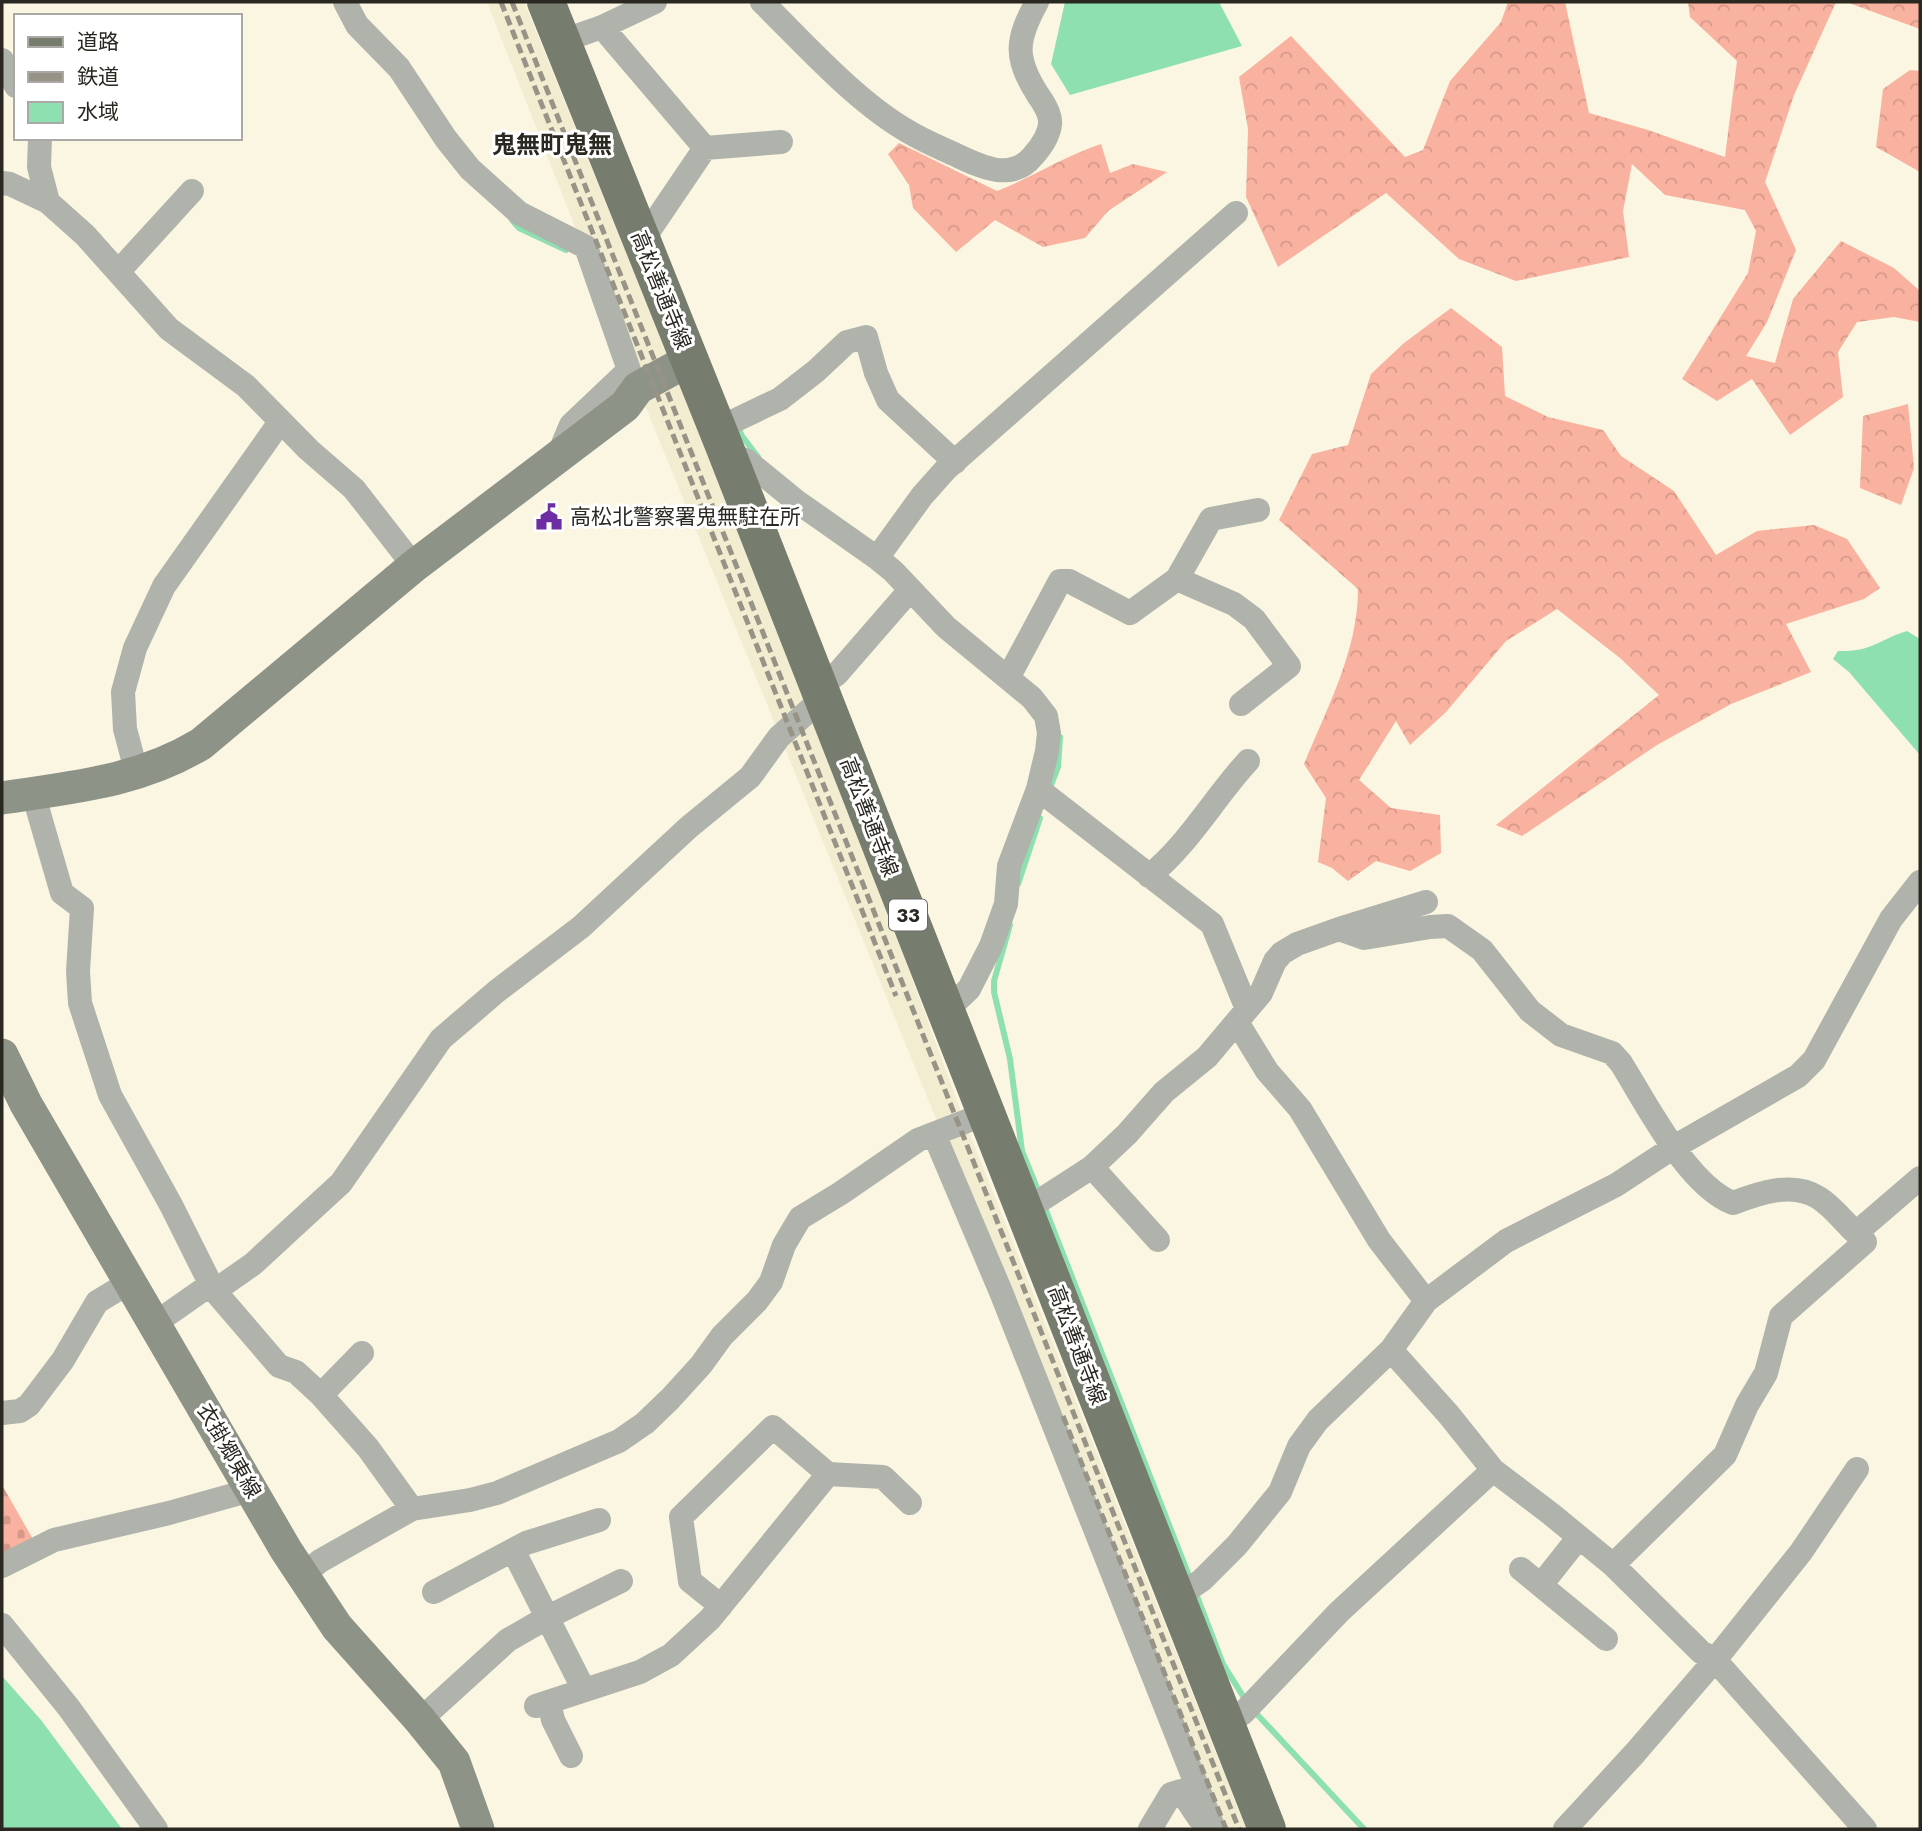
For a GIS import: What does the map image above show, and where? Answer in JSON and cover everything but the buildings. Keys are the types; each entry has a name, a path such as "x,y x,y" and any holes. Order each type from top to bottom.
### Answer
{"main road":[{"name":"高松善通寺線","path":"547,2 1267,1829"},
{"path":"17,796 136,774 175,759 201,744 414,566 625,406 638,388 689,360"},
{"name":"衣掛郷東線","path":"2,1055 9,1090 130,1282 303,1576 337,1627 454,1762 478,1829"}],"street":[{"path":"345,2 357,25 399,68 446,139 470,169 519,213 586,247 629,370 571,425 556,460"},
{"path":"562,41 602,27 655,2"},
{"path":"762,2 837,75 907,131 981,167 1007,172 1028,163 1043,144 1050,123 1043,103 1026,76 1020,60 1022,34 1037,2"},
{"path":"602,27 705,148"},
{"path":"2,60 14,82"},
{"path":"40,140 39,167 48,202"},
{"path":"705,148 781,142"},
{"path":"642,240 705,148"},
{"path":"2,183 10,184 48,202 85,235 169,330 246,386 280,422 354,489 414,566"},
{"path":"118,272 192,191"},
{"path":"877,558 922,496 955,462 1236,213"},
{"path":"946,1012 969,989 991,946 1006,904 1009,866 1038,789 1049,733 1046,716 1032,698 946,627 877,558 796,501 722,441 816,371 847,342 866,337 876,373 888,400 955,462"},
{"path":"136,774 125,729 124,692 135,648 164,586 280,422"},
{"path":"1008,678 1060,582 1069,581 1130,613 1177,579 1211,519 1258,510"},
{"path":"1177,579 1234,604 1254,619 1289,666 1241,705"},
{"path":"154,1324 204,1289 223,1285 253,1264 341,1183 441,1039 581,927 689,827 750,776 779,737 911,590"},
{"path":"1149,876 1169,859 1223,788 1248,761"},
{"path":"1038,789 1212,924 1242,1015 1267,1071 1300,1109 1379,1240 1426,1301"},
{"path":"17,796 62,893 82,908 78,971 80,1003 110,1095 171,1205 213,1289 279,1366 296,1372 321,1395 368,1448 412,1509"},
{"path":"1176,1598 1202,1580 1237,1545 1280,1492 1299,1446 1318,1420 1391,1350 1426,1301 1506,1241 1616,1185 1674,1147 1798,1076 1814,1060 1891,919 1920,882"},
{"path":"1024,1211 1092,1167 1128,1134 1164,1092 1207,1057 1261,993 1275,961 1282,953 1297,944 1339,929 1426,902"},
{"path":"1339,929 1364,938 1430,927 1448,926 1458,931 1482,950 1530,1011 1561,1035 1612,1054 1621,1063 1674,1147 1694,1172 1722,1199 1733,1203 1766,1190 1782,1189 1818,1197 1865,1242 1781,1316 1766,1373 1747,1405 1725,1455 1613,1565"},
{"path":"303,1576 320,1561 412,1509 497,1493 611,1445 645,1423 701,1365 722,1336 757,1301 771,1282 784,1245 800,1218 918,1140 985,1114"},
{"path":"934,1134 1001,1292 1214,1829"},
{"path":"1092,1167 1158,1240"},
{"path":"1856,1233 1920,1178"},
{"path":"2,1413 20,1411 29,1405 63,1360 97,1302 130,1282"},
{"path":"1391,1350 1450,1415 1493,1470 1613,1565 1701,1652 1715,1660 1865,1829"},
{"path":"321,1395 362,1353"},
{"path":"721,1606 690,1580 681,1517 773,1427 828,1474 883,1477 910,1503"},
{"path":"1565,1829 1715,1660 1801,1552 1857,1469"},
{"path":"1225,1725 1243,1713 1339,1612 1493,1470"},
{"path":"571,1756 542,1704 640,1672 671,1655 710,1619 828,1474"},
{"path":"2,1566 54,1540 169,1513 251,1490"},
{"path":"434,1592 526,1543 599,1520"},
{"path":"1541,1586 1579,1537"},
{"path":"513,1550 584,1690"},
{"path":"1521,1569 1606,1639"},
{"path":"420,1720 508,1640 548,1616 621,1581"},
{"path":"2,1625 69,1708 156,1829"},
{"path":"1150,1829 1171,1794 1181,1791 1208,1829"}],"shaded area":[{"path":"487,2 524,2 812,708 965,1122 1246,1829 1218,1829 941,1131 638,388"}],"green space":[{"path":"1508,2 1565,2 1589,113 1725,157 1737,61 1690,17 1688,2 1836,2 1794,95 1765,182 1796,250 1767,322 1746,356 1775,363 1793,299 1841,241 1894,268 1920,291 1920,322 1894,317 1857,322 1838,352 1843,397 1790,435 1752,379 1717,401 1682,379 1748,273 1756,231 1745,210 1665,195 1632,164 1623,211 1629,257 1516,281 1459,259 1386,193 1278,267 1246,197 1248,129 1239,77 1291,36 1405,157 1423,150 1450,81 1501,22"},
{"path":"1846,2 1920,2 1920,29"},
{"path":"1910,70 1920,71 1920,172 1876,147 1883,89"},
{"path":"899,143 997,191 1101,144 1110,173 1133,164 1167,172 1108,211 1085,238 1043,247 995,220 956,252 913,208 909,185 888,154"},
{"path":"1451,308 1502,347 1505,396 1548,417 1603,430 1621,456 1674,491 1716,555 1757,531 1814,525 1847,539 1880,588 1864,599 1786,624 1811,672 1731,704 1657,745 1522,836 1496,825 1659,695 1620,658 1557,609 1506,641 1446,712 1410,745 1396,721 1359,780 1391,808 1440,815 1441,853 1410,871 1376,861 1348,881 1332,868 1318,862 1326,798 1304,764 1347,657 1357,612 1358,589 1279,520 1312,454 1348,445 1371,374 1404,343"},
{"path":"1908,404 1914,468 1901,505 1860,488 1863,416"},
{"path":"2,1485 34,1541 6,1557 2,1549"}],"water":[{"path":"1065,2 1219,2 1242,46 1070,95 1051,64"},
{"path":"1907,631 1920,639 1920,755 1849,672 1833,659 1838,651 1859,650"},
{"path":"2,1676 41,1720 122,1829 2,1829"}],"waterway":[{"path":"512,220 519,228 566,250"},
{"path":"737,425 758,457"},
{"path":"1050,788 1058,767 1060,737"},
{"path":"1018,884 1040,818"},
{"path":"1010,925 994,981 994,992 1010,1059 1022,1151 1039,1193"},
{"path":"1043,1203 1191,1581"},
{"path":"1195,1591 1223,1664 1246,1701"},
{"path":"1253,1710 1364,1829"}],"railway":[{"path":"501,2 896,996"},
{"path":"512,2 1239,1829"},
{"path":"1063,1416 1226,1829"}],"place":[{"name":"高松北警察署鬼無駐在所","path":"549,517"}],"district":[{"name":"鬼無町鬼無","path":"552,144"}]}
